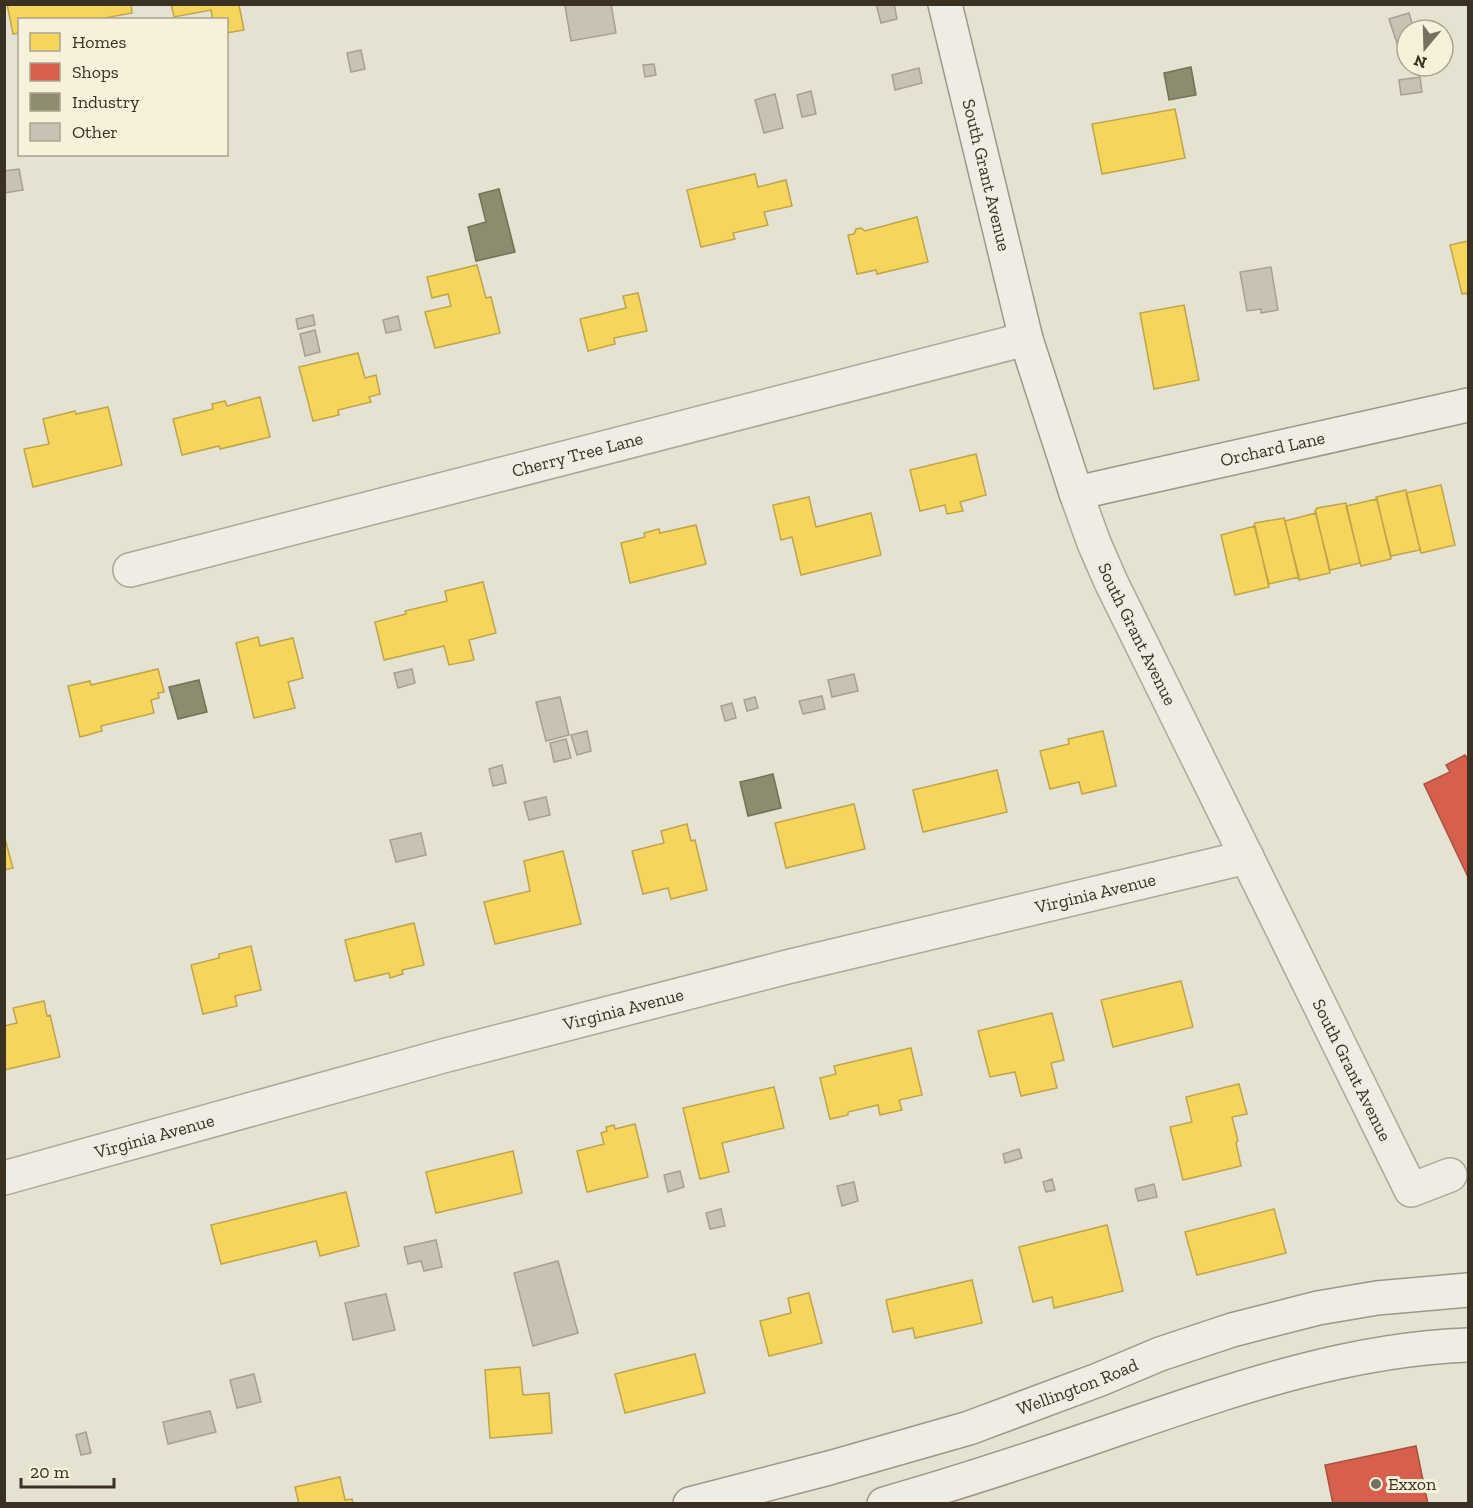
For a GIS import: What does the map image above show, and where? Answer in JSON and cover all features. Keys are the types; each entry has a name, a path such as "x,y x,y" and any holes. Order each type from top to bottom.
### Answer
{"street":[{"name":"South Grant Avenue","path":"945,4 1026,339 1094,543 1411,1190 1450,1175"},
{"name":"Cherry Tree Lane","path":"130,570 1026,339"},
{"name":"Orchard Lane","path":"1076,493 1468,405"},
{"name":"Virginia Avenue","path":"4,1178 443,1056 787,967 1247,857"},
{"name":"Wellington Road","path":"690,1503 829,1468 969,1428 1098,1380 1160,1354 1232,1330 1318,1308 1377,1298 1468,1290"},
{"path":"884,1503 1284,1375 1360,1357 1427,1347 1468,1345"}],"building: Homes":[{"path":"7,4 131,4 132,13 105,18 18,18 18,33 13,34"},
{"path":"171,4 244,4 239,5 244,30 228,33 228,18 213,18 211,10 174,17"},
{"path":"1175,109 1185,158 1102,174 1092,124"},
{"path":"755,174 758,187 786,180 792,206 764,212 768,225 733,233 735,239 701,247 687,190"},
{"path":"917,217 928,262 877,274 876,270 857,274 848,235 854,234 856,229 861,228 865,231"},
{"path":"1468,241 1468,298 1467,293 1462,294 1450,245"},
{"path":"477,265 486,298 491,297 500,333 435,348 425,312 451,306 448,294 432,298 427,277"},
{"path":"638,293 647,331 614,338 615,344 588,351 580,319 626,308 623,296"},
{"path":"1184,305 1199,380 1154,389 1140,313"},
{"path":"358,353 365,378 376,375 380,394 369,397 371,402 338,410 339,415 313,421 299,367"},
{"path":"260,397 270,437 182,455 173,419 213,409 212,404 225,401 227,406"},
{"path":"108,407 122,465 33,487 24,449 49,444 43,419 75,411 76,414"},
{"path":"976,454 986,495 960,502 963,511 947,514 945,505 920,511 910,470"},
{"path":"1441,485 1455,545 1421,553 1406,493"},
{"path":"1406,490 1420,550 1391,556 1376,497"},
{"path":"809,497 816,527 871,513 881,555 801,575 792,537 781,540 773,505"},
{"path":"1377,499 1391,559 1361,566 1346,506"},
{"path":"1346,503 1360,563 1330,570 1315,511 1317,508"},
{"path":"1316,513 1330,573 1299,580 1285,521"},
{"path":"1284,518 1299,577 1269,584 1254,525"},
{"path":"696,525 706,564 630,583 621,543 645,537 644,533 659,529 660,533"},
{"path":"1255,526 1269,587 1235,595 1221,535"},
{"path":"483,582 496,633 469,640 474,660 449,665 444,646 384,660 375,622 406,614 405,611 447,601 445,591"},
{"path":"258,637 260,646 293,638 303,678 288,682 295,708 254,718 236,643"},
{"path":"158,669 164,692 158,693 159,698 151,700 154,713 101,726 102,731 80,737 68,686 90,681 91,685"},
{"path":"1103,731 1116,786 1082,794 1079,782 1050,789 1040,751 1069,744 1068,739"},
{"path":"997,770 1007,812 923,832 913,790"},
{"path":"854,804 865,849 786,868 775,823"},
{"path":"687,824 691,841 695,840 707,890 671,899 668,888 643,894 632,851 664,843 661,831"},
{"path":"4,835 13,868 4,870"},
{"path":"563,851 581,924 495,944 484,902 530,891 524,861"},
{"path":"414,923 424,965 402,970 403,974 390,978 389,973 355,981 345,940"},
{"path":"251,946 261,990 235,996 237,1006 203,1014 191,965 219,958 219,954"},
{"path":"1181,981 1193,1027 1113,1047 1101,1000"},
{"path":"44,1001 47,1016 50,1015 60,1057 4,1070 4,1026 17,1023 13,1008"},
{"path":"1052,1013 1064,1060 1051,1063 1057,1088 1021,1096 1015,1072 990,1077 978,1031"},
{"path":"911,1048 922,1095 899,1100 902,1110 880,1115 878,1105 830,1119 820,1078 836,1074 834,1066"},
{"path":"1239,1084 1247,1114 1232,1117 1241,1166 1183,1180 1170,1127 1192,1122 1186,1097"},
{"path":"774,1087 784,1128 722,1143 729,1172 700,1179 683,1108"},
{"path":"635,1124 648,1177 587,1192 577,1151 604,1144 601,1133 607,1131 606,1127 614,1125 615,1129"},
{"path":"513,1151 522,1193 436,1213 426,1172"},
{"path":"346,1192 359,1246 320,1256 316,1241 221,1264 211,1225"},
{"path":"1274,1209 1286,1253 1197,1275 1185,1232"},
{"path":"1107,1225 1123,1291 1054,1308 1052,1297 1033,1302 1019,1247"},
{"path":"972,1280 982,1323 915,1338 913,1328 893,1332 886,1300"},
{"path":"809,1293 822,1343 769,1356 760,1321 791,1313 788,1298"},
{"path":"695,1354 705,1393 625,1413 615,1374"},
{"path":"520,1367 523,1395 549,1393 552,1433 490,1438 485,1370"},
{"path":"340,1477 345,1500 352,1499 353,1504 299,1504 295,1487"}],"building: Shops":[{"path":"1465,755 1468,760 1468,877 1424,784 1450,772 1446,765"},
{"name":"Exxon","path":"1416,1446 1428,1504 1333,1504 1325,1465"}],"building: Industry":[{"path":"1191,67 1196,95 1169,100 1164,73"},
{"path":"499,189 515,252 476,261 468,227 486,222 479,194"},
{"path":"199,680 207,712 178,719 169,687"},
{"path":"773,774 781,808 748,816 740,782"}],"building: Other":[{"path":"611,4 616,33 571,41 565,6"},
{"path":"876,4 894,4 897,19 881,23"},
{"path":"1409,13 1410,18 1395,18 1395,37 1389,19"},
{"path":"361,50 365,69 351,72 347,53"},
{"path":"654,64 656,75 645,77 643,65"},
{"path":"919,68 922,83 895,90 892,75"},
{"path":"1420,78 1422,92 1401,95 1399,80"},
{"path":"811,91 816,114 802,117 797,95"},
{"path":"775,94 783,128 764,133 755,100"},
{"path":"19,169 23,190 4,193 4,171"},
{"path":"1271,267 1278,310 1261,313 1261,309 1247,311 1240,272"},
{"path":"313,315 315,325 298,329 296,319"},
{"path":"398,316 401,330 386,333 383,320"},
{"path":"315,330 320,352 305,356 300,334"},
{"path":"412,669 415,683 398,688 394,673"},
{"path":"854,674 858,691 832,697 828,680"},
{"path":"822,696 825,709 803,714 799,701"},
{"path":"560,697 569,735 546,741 536,702"},
{"path":"755,697 758,708 747,711 744,700"},
{"path":"732,703 736,718 725,721 721,706"},
{"path":"587,731 591,751 577,755 571,735"},
{"path":"566,739 571,758 554,762 550,743"},
{"path":"502,765 506,783 493,786 489,769"},
{"path":"546,797 550,815 529,820 524,802"},
{"path":"421,833 426,855 396,862 390,840"},
{"path":"1019,1149 1022,1158 1005,1163 1003,1154"},
{"path":"680,1171 684,1187 668,1192 664,1175"},
{"path":"1052,1179 1055,1190 1046,1192 1043,1182"},
{"path":"854,1182 858,1201 842,1206 837,1186"},
{"path":"1154,1184 1157,1197 1138,1201 1135,1189"},
{"path":"721,1209 725,1226 710,1229 706,1213"},
{"path":"436,1240 442,1267 424,1271 421,1261 408,1264 404,1247"},
{"path":"558,1261 578,1333 533,1346 514,1273"},
{"path":"386,1294 395,1330 353,1340 345,1303"},
{"path":"254,1374 261,1402 237,1408 230,1380"},
{"path":"210,1411 216,1432 168,1444 163,1422"},
{"path":"86,1432 91,1453 81,1455 76,1435"}],"place":[{"name":"Exxon","path":"1376,1484"}]}
